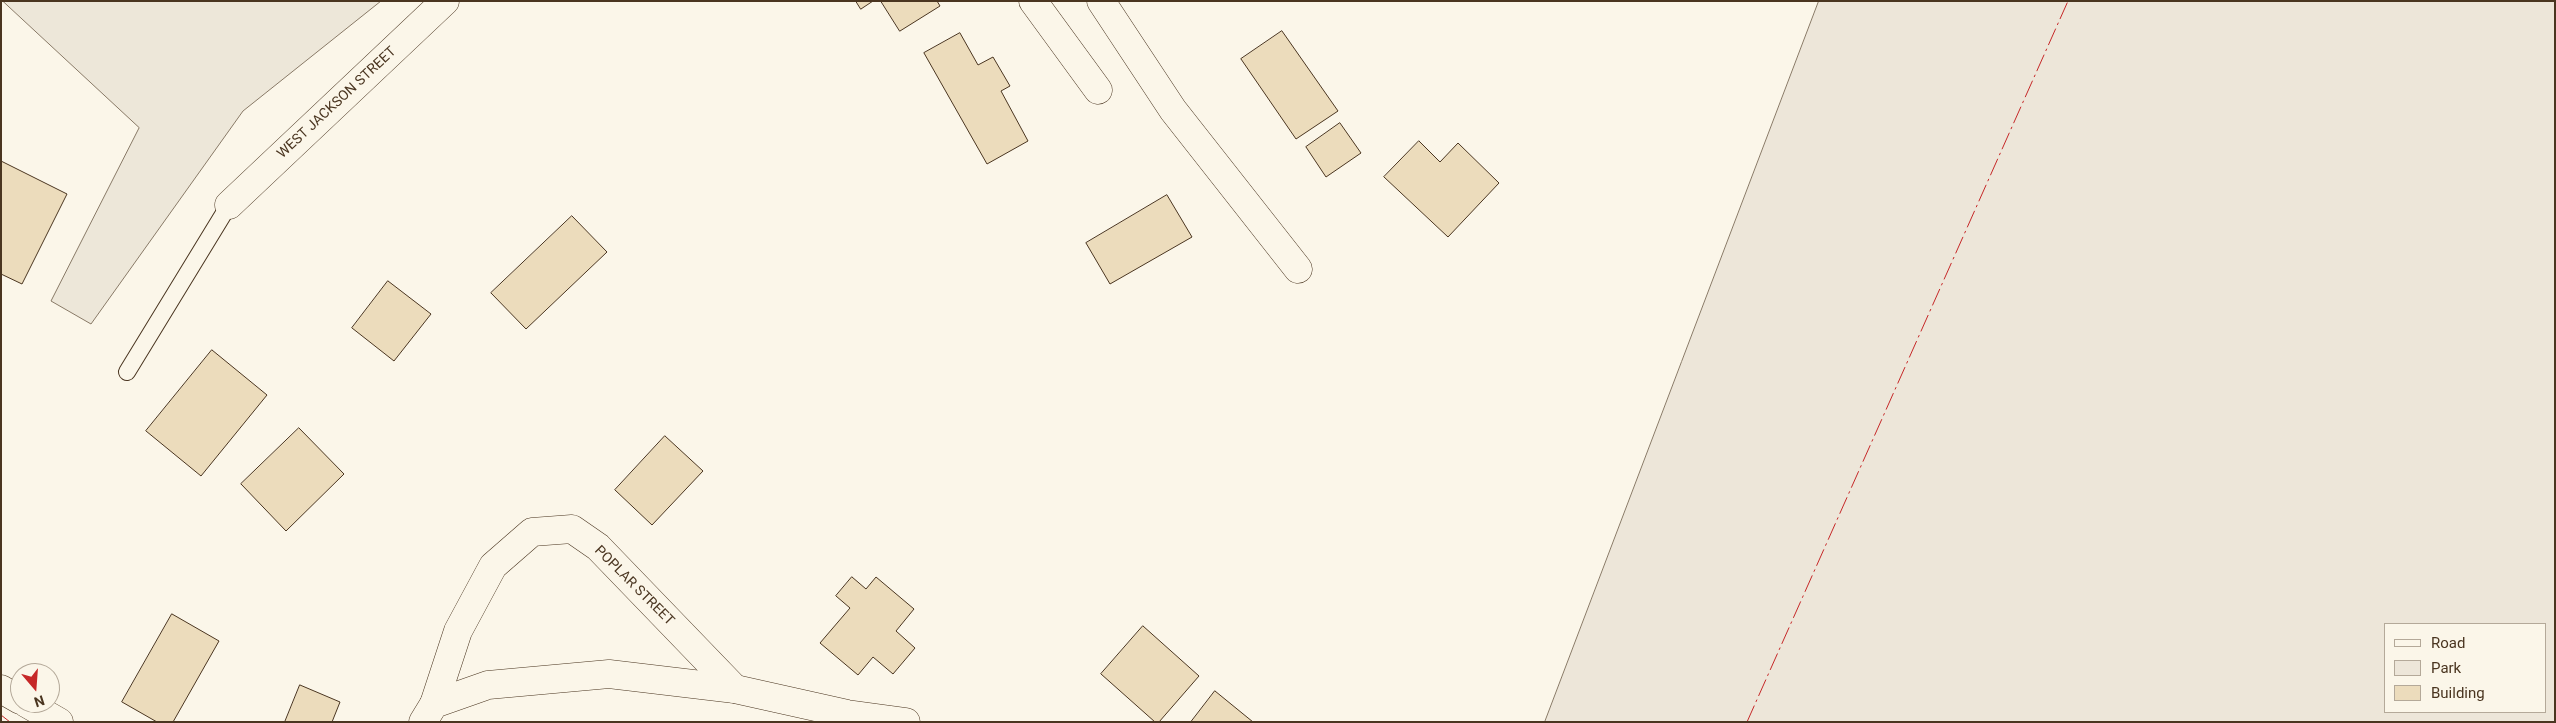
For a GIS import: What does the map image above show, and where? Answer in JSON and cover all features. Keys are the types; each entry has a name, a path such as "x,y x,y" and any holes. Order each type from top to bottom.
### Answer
{"street":[{"name":"WEST JACKSON STREET","path":"229,206 445,1"},
{"path":"1033,1 1098,90"},
{"path":"1101,1 1173,110 1298,269"},
{"name":"POPLAR STREET","path":"429,713 458,631 493,566 532,532 572,529 598,547 735,689"},
{"path":"429,713 488,685 609,674 735,689 847,714 906,722"},
{"path":"43,713 59,722"}],"lane":[{"path":"127,372 229,206"}],"green space":[{"path":"1819,1 2555,1 2555,722 1545,722"}],"shaded area":[{"path":"3,1 381,1 243,111 91,324 51,301 139,128"}],"building":[{"path":"856,1 873,1 861,9"},
{"path":"881,1 937,1 940,6 900,31"},
{"path":"1282,31 1338,111 1296,139 1241,59"},
{"path":"960,33 978,65 993,57 1010,86 1001,91 1028,141 987,164 924,53"},
{"path":"1340,123 1361,153 1326,177 1306,147"},
{"path":"1419,141 1440,162 1458,143 1499,183 1448,237 1384,177"},
{"path":"1,161 67,194 22,284 1,274"},
{"path":"1167,195 1192,237 1110,284 1086,243"},
{"path":"572,216 607,252 526,329 491,293"},
{"path":"388,281 431,314 394,361 352,328"},
{"path":"212,350 267,395 201,476 146,431"},
{"path":"299,428 344,474 286,531 241,484"},
{"path":"665,436 703,471 652,525 615,490"},
{"path":"852,577 866,589 876,577 914,609 896,631 915,648 893,674 873,657 858,675 820,643 850,608 836,596"},
{"path":"172,614 219,641 173,722 157,722 122,702"},
{"path":"1143,626 1199,676 1159,722 1155,722 1101,674"},
{"path":"300,685 340,702 332,722 285,722"},
{"path":"1215,691 1253,722 1191,722"}],"power":[{"path":"1747,722 2068,1"},
{"path":"1,715 10,722"}]}
